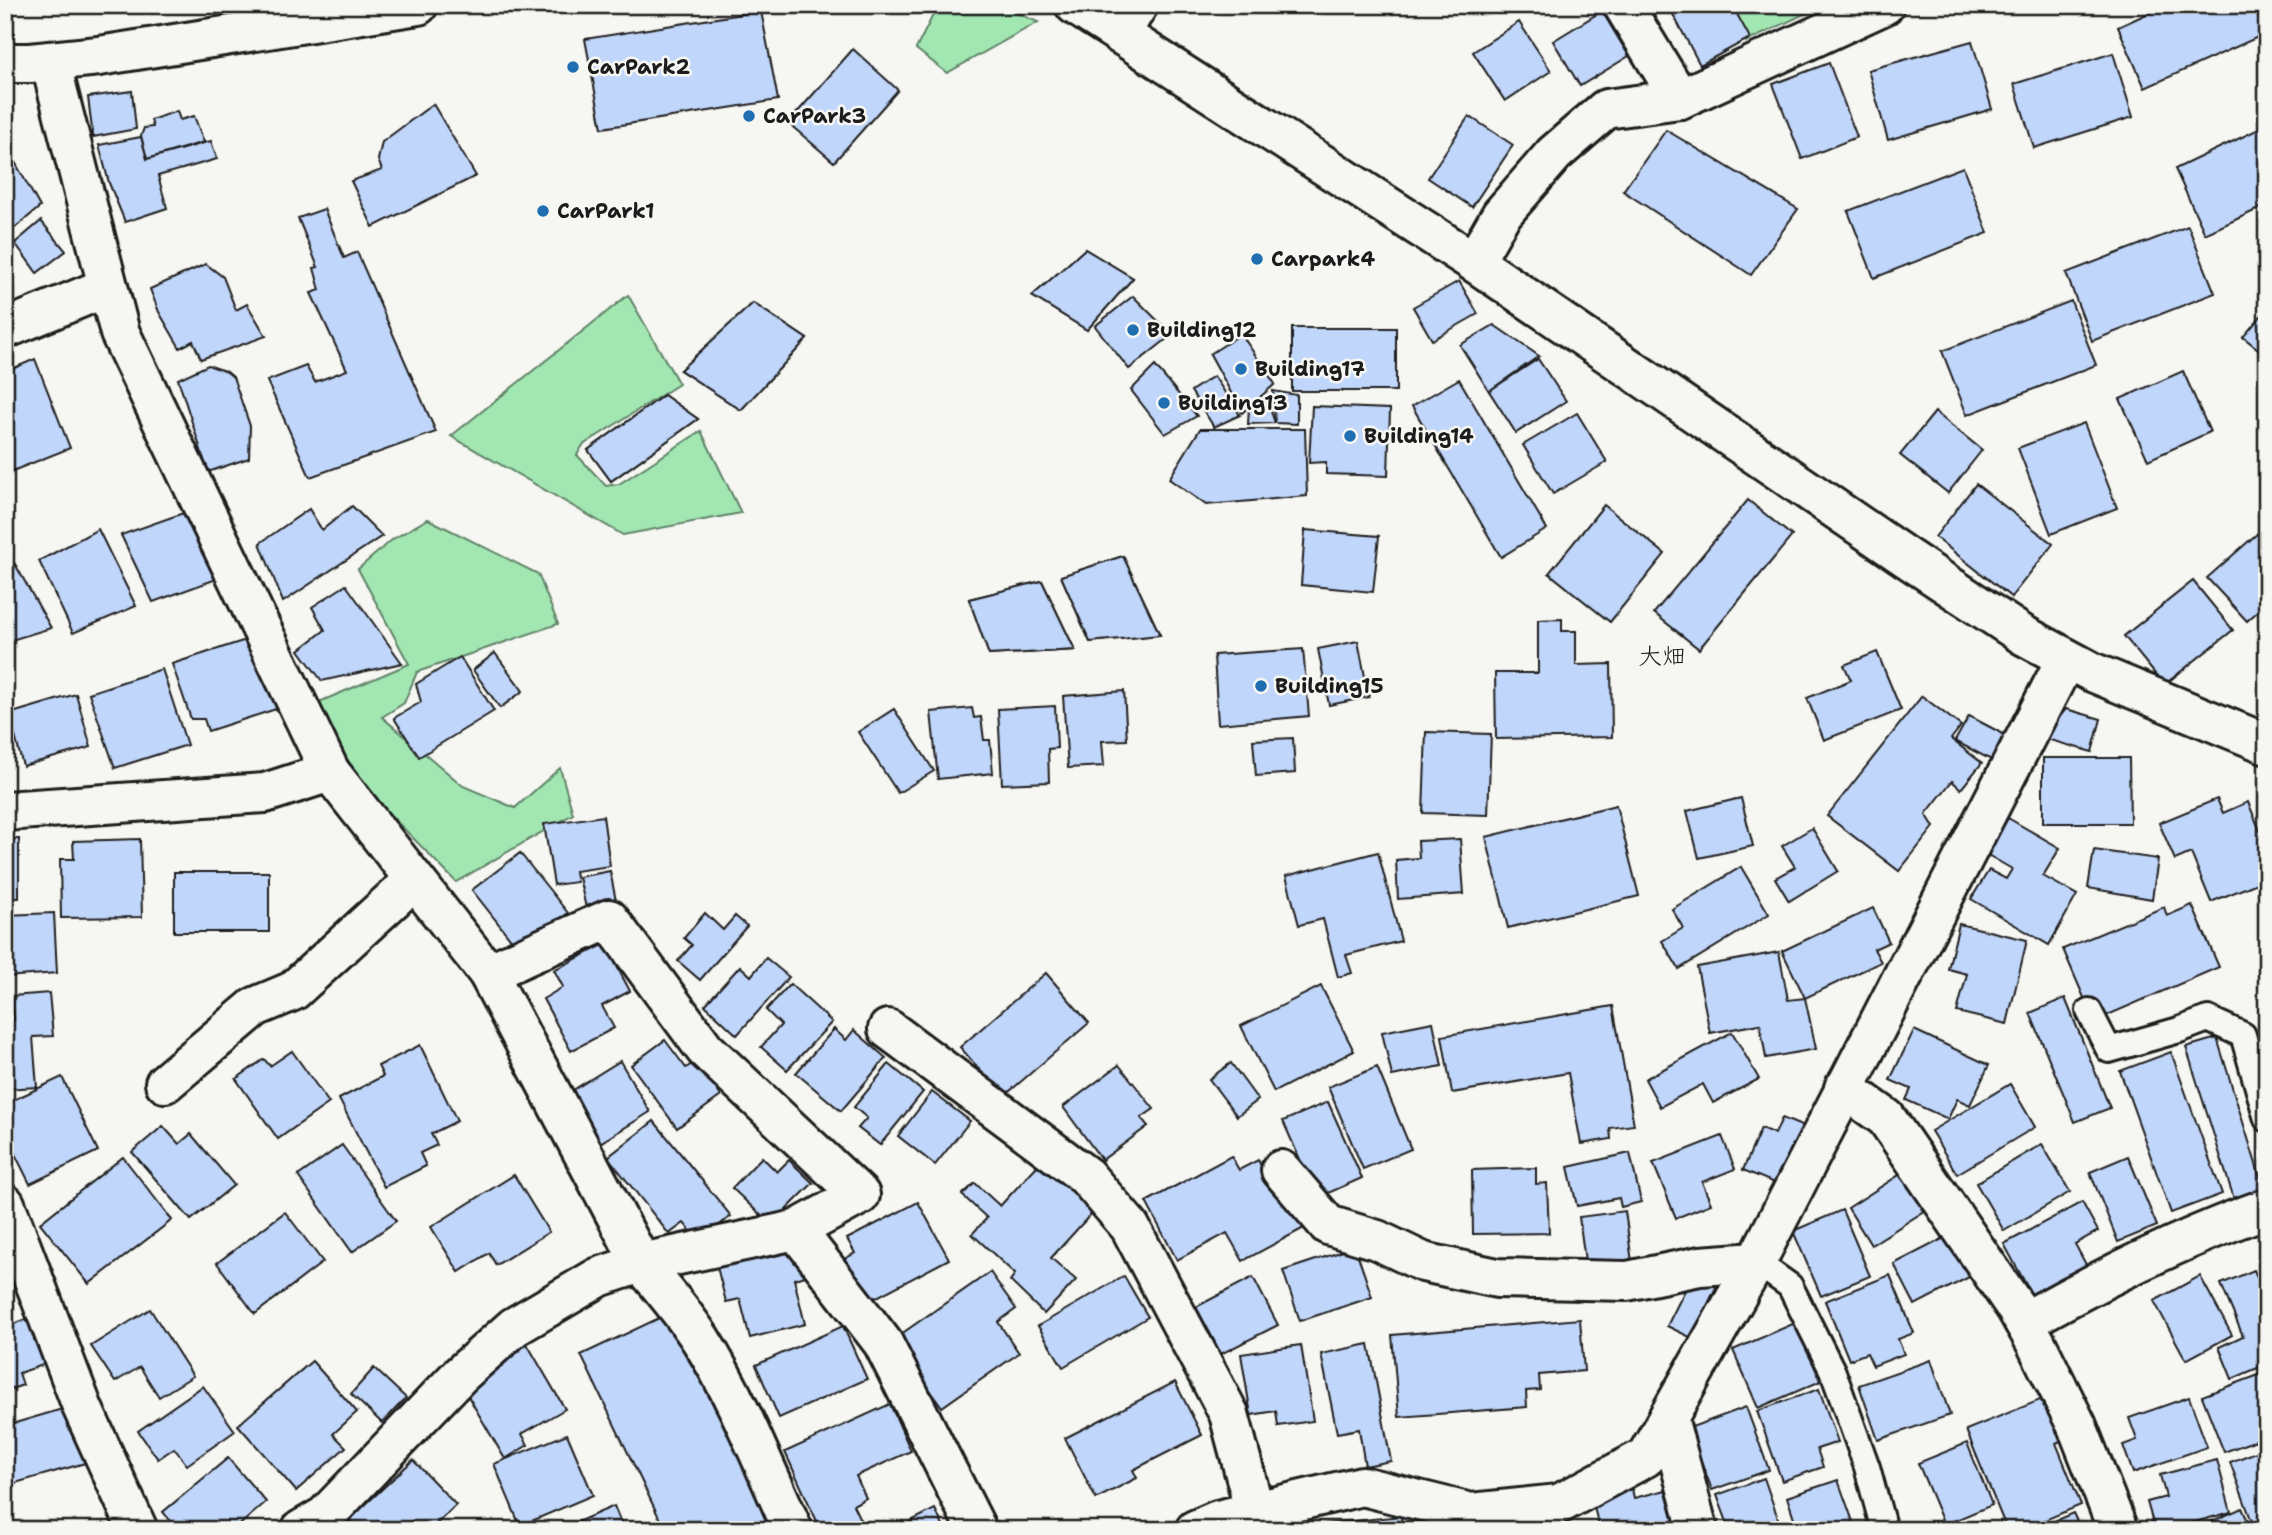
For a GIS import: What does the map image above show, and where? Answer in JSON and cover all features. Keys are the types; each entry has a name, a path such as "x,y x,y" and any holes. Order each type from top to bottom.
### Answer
{"street":[{"path":"5,63 99,57 418,5"},
{"path":"1075,5 1129,20 1474,262 2023,635 2115,682 2267,744"},
{"path":"1623,5 1680,99"},
{"path":"1474,262 1501,215 1518,195 1554,154 1606,109 1680,99 1884,5"},
{"path":"50,61 120,333 330,772 488,973 641,1263 674,1301 701,1340 735,1401 793,1530"},
{"path":"5,329 107,287"},
{"path":"1201,1529 1218,1520 1362,1486 1471,1513 1559,1504 1646,1457 1756,1262 2066,659"},
{"path":"5,811 265,793 330,772"},
{"path":"165,1083 255,1007 293,990 414,880"},
{"path":"318,1525 460,1375 514,1327 599,1277 641,1263 796,1230 860,1195 705,1049 609,919 488,973"},
{"path":"888,1029 1086,1176 1130,1227 1229,1413 1255,1512"},
{"path":"1844,1088 1885,1118 2024,1322 2077,1426 2118,1530"},
{"path":"1281,1171 1328,1225 1377,1240 1423,1262 1497,1278 1627,1281 1700,1266 1756,1262"},
{"path":"5,1204 83,1409 138,1530"},
{"path":"2024,1322 2127,1266 2218,1225 2267,1208"},
{"path":"796,1230 883,1343 977,1530"},
{"path":"1668,1418 1698,1530"}],"lane":[{"path":"2089,1011 2109,1050 2208,1019 2243,1035 2267,1119"},
{"path":"1756,1262 1790,1286 1833,1372 1867,1467 1884,1530"}],"green space":[{"path":"938,5 998,5 1038,22 947,73 916,49"},
{"path":"1731,5 1823,5 1746,42"},
{"path":"628,295 679,384 583,445 577,455 606,486 619,484 701,431 741,513 623,535 451,436"},
{"path":"428,519 538,574 558,624 417,672 404,703 382,717 463,786 515,808 560,768 573,814 456,882 369,793 312,705 409,664 358,569 393,539"}],"building":[{"path":"1668,5 1732,5 1750,38 1700,65"},
{"path":"2166,5 2256,5 2267,33 2145,88 2118,27"},
{"path":"761,11 778,100 602,128 585,39"},
{"path":"1602,11 1629,56 1580,86 1553,41"},
{"path":"1519,22 1551,71 1505,101 1473,52"},
{"path":"1972,41 1992,109 1888,140 1868,70"},
{"path":"853,49 898,90 834,162 788,123"},
{"path":"2113,53 2133,117 2034,148 2014,84"},
{"path":"1829,63 1857,137 1802,159 1773,84"},
{"path":"132,91 136,129 93,137 88,97"},
{"path":"433,104 476,176 373,227 351,181 382,170 378,160 382,142"},
{"path":"177,111 180,120 194,116 204,142 147,159 141,136 144,128 153,127 151,120"},
{"path":"1469,116 1513,145 1472,207 1428,178"},
{"path":"2267,125 2267,205 2205,234 2175,169"},
{"path":"1666,130 1798,209 1751,275 1623,191"},
{"path":"141,137 147,159 211,141 217,159 158,176 167,208 125,222 109,183 99,145"},
{"path":"5,144 40,207 5,236"},
{"path":"1963,167 1988,233 1874,278 1848,211"},
{"path":"324,209 344,258 357,252 436,432 310,477 267,381 306,366 315,382 347,370 311,293 320,290 314,268 318,267 298,218"},
{"path":"41,221 66,251 37,273 15,243"},
{"path":"2188,226 2215,293 2092,341 2066,273"},
{"path":"1085,249 1133,278 1087,330 1032,296"},
{"path":"1085,249 1133,278 1087,330 1032,296"},
{"path":"206,264 223,277 236,310 247,304 266,336 201,359 193,341 180,348 159,312 150,289"},
{"path":"1459,281 1478,314 1432,340 1413,307"},
{"name":"Building12","path":"1133,296 1172,335 1129,369 1095,326"},
{"path":"2071,301 2096,365 1967,415 1942,351"},
{"path":"753,303 807,339 741,410 680,370"},
{"path":"753,303 807,339 741,410 680,370"},
{"path":"2267,309 2267,356 2243,337"},
{"path":"1494,325 1539,356 1489,391 1460,345"},
{"path":"1292,328 1396,328 1396,391 1292,391"},
{"name":"Building17","path":"1241,334 1275,384 1242,413 1210,354"},
{"path":"35,359 70,448 5,474 5,372"},
{"path":"1538,359 1566,401 1516,433 1489,391"},
{"path":"208,365 233,377 250,426 249,458 208,472 178,379"},
{"name":"Building13","path":"1155,366 1197,416 1165,434 1131,390"},
{"path":"2183,371 2210,432 2148,460 2120,399"},
{"path":"1214,376 1240,415 1214,427 1191,391"},
{"path":"1459,379 1547,529 1501,557 1412,406"},
{"path":"1273,391 1297,395 1297,424 1275,423"},
{"path":"664,395 698,419 611,481 588,450"},
{"path":"664,395 698,419 611,481 588,450"},
{"path":"1269,405 1275,423 1248,424 1249,407"},
{"name":"Building14","path":"1312,406 1390,409 1388,476 1326,474 1326,462 1309,463"},
{"path":"1935,412 1982,450 1948,493 1900,455"},
{"path":"1577,413 1607,462 1553,494 1523,445"},
{"path":"2084,423 2117,508 2051,534 2018,448"},
{"path":"1200,429 1305,429 1307,496 1206,505 1169,479"},
{"path":"1976,484 2053,544 2011,597 1935,537"},
{"path":"1748,500 1792,536 1699,649 1654,613"},
{"path":"1604,505 1665,554 1610,622 1549,573"},
{"path":"352,506 382,536 283,602 260,543 309,509 322,530"},
{"path":"189,511 225,576 153,602 121,535"},
{"path":"2267,525 2267,603 2247,621 2207,578"},
{"path":"98,529 136,606 73,633 39,561"},
{"path":"1305,530 1379,536 1373,592 1301,585"},
{"path":"1123,556 1160,635 1090,642 1061,576"},
{"path":"1123,556 1160,635 1090,642 1061,576"},
{"path":"15,564 51,628 5,642 5,570"},
{"path":"1042,581 1075,650 989,655 969,599"},
{"path":"1042,581 1075,650 989,655 969,599"},
{"path":"2193,581 2233,630 2164,685 2124,636"},
{"path":"346,585 402,663 322,681 299,650 325,630 312,607"},
{"path":"1562,619 1562,631 1576,631 1576,665 1611,664 1612,737 1496,739 1495,673 1538,673 1538,620"},
{"path":"255,637 279,708 208,731 204,719 191,719 172,664"},
{"path":"1358,641 1369,697 1329,705 1318,649"},
{"name":"Building15","path":"1303,649 1309,716 1218,724 1214,655"},
{"path":"1877,652 1901,710 1824,740 1807,698 1851,680 1844,665"},
{"path":"495,653 523,691 500,708 473,670"},
{"path":"460,657 494,711 419,757 394,718 421,702 416,684"},
{"path":"162,669 187,745 115,768 89,693"},
{"path":"1124,691 1127,740 1102,741 1104,766 1068,768 1063,696"},
{"path":"76,694 91,747 23,766 9,714"},
{"path":"1922,696 1961,726 1951,739 1982,763 1961,789 1952,781 1926,814 1934,827 1899,871 1827,816"},
{"path":"1055,706 1057,748 1048,749 1049,782 1002,784 998,709"},
{"path":"972,708 974,718 981,717 984,740 990,740 993,773 938,779 931,712"},
{"path":"894,709 934,771 898,793 858,732"},
{"path":"2066,709 2101,719 2092,752 2043,738"},
{"path":"1969,716 2009,737 1995,762 1955,741"},
{"path":"1426,732 1491,734 1488,815 1423,813"},
{"path":"1293,738 1295,773 1256,776 1253,740"},
{"path":"2043,758 2129,758 2130,823 2043,823"},
{"path":"1741,798 1753,846 1699,858 1687,811"},
{"path":"2217,799 2223,813 2248,802 2267,847 2267,879 2211,902 2191,853 2175,860 2159,823"},
{"path":"1616,805 1639,896 1508,928 1486,837"},
{"path":"603,816 610,866 575,871 577,882 554,885 544,824"},
{"path":"2008,818 2060,848 2043,876 2077,895 2049,945 1971,899 1989,870 2006,879 2012,869 1986,854"},
{"path":"1812,828 1838,871 1789,901 1775,878 1795,867 1782,846"},
{"path":"5,839 19,839 19,898 5,898"},
{"path":"140,839 142,917 61,918 60,859 74,859 73,841"},
{"path":"1460,839 1464,894 1398,899 1396,860 1419,858 1418,841"},
{"path":"2094,850 2158,859 2152,899 2088,888"},
{"path":"1378,852 1401,941 1346,955 1352,973 1338,977 1323,919 1299,925 1286,876"},
{"path":"520,853 568,913 520,951 472,890"},
{"path":"1741,867 1769,914 1679,969 1662,941 1683,928 1672,909"},
{"path":"610,871 616,901 586,908 579,877"},
{"path":"174,872 269,872 269,932 174,932"},
{"path":"2192,905 2219,967 2094,1021 2063,949 2164,907 2167,916"},
{"path":"1873,908 1889,942 1874,949 1881,962 1805,998 1782,951"},
{"path":"54,913 57,973 5,977 5,915"},
{"path":"705,913 723,930 735,916 747,926 700,980 678,961 692,945 684,938"},
{"path":"1959,924 2027,940 2007,1024 1957,1012 1967,974 1948,969"},
{"path":"605,944 630,991 602,1006 614,1028 571,1051 543,999 563,987 554,970"},
{"path":"1779,952 1788,1000 1805,998 1816,1049 1766,1058 1760,1024 1710,1033 1697,967"},
{"path":"766,958 789,977 737,1035 705,1005 740,966 751,976"},
{"path":"1046,973 1089,1023 1003,1097 960,1047"},
{"path":"790,984 832,1022 787,1070 761,1047 781,1025 766,1010"},
{"path":"1321,986 1354,1051 1274,1092 1241,1026"},
{"path":"49,993 53,1036 33,1037 37,1087 5,1089 5,1021 14,1020 12,996"},
{"path":"2065,998 2110,1108 2075,1122 2030,1013"},
{"path":"1613,1006 1634,1125 1610,1128 1611,1139 1581,1144 1568,1073 1452,1093 1442,1036"},
{"path":"1433,1022 1442,1066 1392,1076 1382,1032"},
{"path":"834,1029 846,1040 854,1030 886,1058 841,1111 796,1073"},
{"path":"1914,1030 1989,1065 1970,1105 1957,1099 1948,1119 1906,1100 1911,1089 1890,1080"},
{"path":"1732,1032 1759,1079 1713,1103 1703,1084 1660,1107 1645,1079"},
{"path":"2217,1038 2264,1190 2234,1199 2186,1047"},
{"path":"665,1040 686,1068 696,1061 721,1096 677,1128 631,1065"},
{"path":"420,1045 457,1121 431,1134 437,1145 420,1153 426,1166 384,1187 339,1099 383,1076 378,1066"},
{"path":"292,1051 329,1103 278,1139 236,1079 264,1059 270,1066"},
{"path":"2171,1052 2222,1194 2171,1213 2120,1071"},
{"path":"620,1061 650,1112 595,1146 565,1095"},
{"path":"1231,1063 1258,1100 1237,1116 1209,1079"},
{"path":"889,1064 923,1092 880,1145 858,1128 867,1118 854,1107"},
{"path":"1119,1065 1154,1109 1141,1118 1148,1126 1102,1160 1063,1107"},
{"path":"1377,1067 1411,1149 1363,1169 1328,1087"},
{"path":"62,1077 98,1151 30,1184 15,1154 5,1159 5,1104"},
{"path":"2010,1084 2035,1127 1957,1174 1931,1131"},
{"path":"932,1092 970,1121 935,1165 898,1136"},
{"path":"1328,1102 1362,1178 1317,1198 1283,1121"},
{"path":"1782,1118 1804,1127 1779,1185 1743,1170 1761,1128 1775,1134"},
{"path":"654,1121 731,1216 699,1241 684,1223 669,1234 608,1157"},
{"path":"163,1126 179,1144 191,1134 234,1185 191,1220 132,1152"},
{"path":"1722,1136 1735,1169 1702,1182 1711,1204 1676,1218 1653,1163"},
{"path":"2042,1144 2070,1192 2004,1231 1976,1183"},
{"path":"342,1145 396,1221 352,1252 298,1176"},
{"path":"1630,1153 1641,1202 1621,1207 1619,1198 1577,1206 1568,1167"},
{"path":"1048,1154 1101,1203 1051,1258 1076,1280 1044,1314 1010,1281 1015,1274 972,1234 987,1218 962,1195 975,1183 1000,1206"},
{"path":"1231,1156 1239,1170 1258,1160 1276,1193 1283,1189 1304,1228 1243,1261 1227,1233 1177,1260 1146,1202"},
{"path":"2128,1156 2157,1226 2118,1242 2090,1172"},
{"path":"123,1157 172,1220 89,1284 40,1223"},
{"path":"762,1157 777,1172 789,1160 813,1183 771,1225 732,1188"},
{"path":"1536,1168 1536,1184 1547,1183 1549,1233 1473,1234 1472,1170"},
{"path":"1907,1170 1931,1207 1871,1245 1848,1208"},
{"path":"514,1175 549,1232 496,1265 489,1253 459,1272 431,1227"},
{"path":"918,1202 949,1259 862,1305 839,1262 855,1253 847,1239"},
{"path":"2082,1202 2098,1231 2075,1244 2090,1272 2035,1301 2004,1244"},
{"path":"1842,1210 1870,1276 1821,1296 1793,1231"},
{"path":"1625,1211 1632,1262 1586,1268 1579,1217"},
{"path":"285,1212 323,1262 255,1314 217,1263"},
{"path":"1950,1235 1971,1276 1915,1305 1894,1264"},
{"path":"809,1240 817,1273 794,1279 805,1324 750,1338 740,1299 726,1302 716,1263"},
{"path":"1355,1247 1372,1297 1300,1321 1283,1271"},
{"path":"2254,1270 2267,1300 2267,1364 2232,1379 2219,1347 2243,1336 2221,1284"},
{"path":"990,1272 1016,1309 998,1322 1019,1353 942,1407 894,1339"},
{"path":"1723,1273 1706,1308 1715,1312 1700,1342 1667,1326 1691,1278"},
{"path":"1890,1275 1914,1333 1898,1339 1904,1354 1873,1366 1867,1353 1849,1360 1825,1301"},
{"path":"1124,1276 1148,1317 1063,1367 1038,1326"},
{"path":"2200,1276 2232,1335 2186,1360 2154,1301"},
{"path":"1253,1277 1278,1325 1221,1354 1196,1307"},
{"path":"150,1309 193,1376 159,1397 140,1367 115,1382 91,1346"},
{"path":"676,1310 776,1518 751,1530 665,1530 581,1355"},
{"path":"35,1316 52,1362 19,1373 23,1385 5,1391 5,1327"},
{"path":"1580,1319 1584,1371 1539,1375 1540,1390 1526,1391 1527,1407 1399,1417 1392,1335"},
{"path":"1795,1323 1821,1381 1758,1408 1733,1350"},
{"path":"843,1326 867,1379 779,1418 756,1365"},
{"path":"523,1337 565,1409 522,1434 528,1445 505,1459 465,1391"},
{"path":"1369,1344 1391,1461 1365,1466 1359,1429 1337,1433 1321,1354"},
{"path":"1301,1345 1313,1421 1278,1426 1276,1411 1251,1415 1241,1354"},
{"path":"1931,1360 1950,1415 1878,1440 1859,1385"},
{"path":"312,1361 357,1412 333,1434 346,1447 296,1491 238,1425"},
{"path":"374,1368 406,1398 382,1423 351,1394"},
{"path":"2267,1372 2267,1436 2224,1452 2202,1396"},
{"path":"1175,1382 1202,1435 1133,1470 1137,1478 1096,1499 1065,1438"},
{"path":"203,1386 235,1431 187,1465 174,1448 158,1459 138,1431"},
{"path":"1819,1389 1838,1442 1817,1449 1823,1467 1782,1481 1757,1411"},
{"path":"2050,1396 2067,1438 2056,1443 2081,1505 2021,1530 2007,1530 1966,1430"},
{"path":"2189,1397 2207,1447 2133,1473 2123,1445 2137,1440 2129,1418"},
{"path":"890,1404 911,1451 856,1476 866,1498 853,1505 865,1530 821,1530 785,1452"},
{"path":"69,1407 85,1463 5,1486 5,1426"},
{"path":"1746,1407 1769,1470 1712,1490 1689,1428"},
{"path":"567,1434 593,1495 520,1526 494,1464"},
{"path":"1967,1443 1992,1505 1944,1525 1918,1463"},
{"path":"2267,1448 2267,1530 2255,1530 2230,1462"},
{"path":"228,1458 266,1502 234,1530 178,1530 163,1512"},
{"path":"413,1460 456,1505 430,1530 420,1530 412,1521 402,1530 359,1530 349,1520"},
{"path":"2217,1460 2231,1512 2166,1530 2155,1530 2147,1502 2166,1497 2160,1475"},
{"path":"1764,1478 1782,1530 1730,1530 1717,1495"},
{"path":"1838,1480 1856,1530 1798,1530 1787,1497"},
{"path":"1632,1489 1634,1498 1670,1489 1680,1530 1600,1530 1592,1500"},
{"path":"614,1506 624,1530 559,1530"},
{"path":"2242,1508 2252,1530 2192,1530"},
{"path":"935,1509 945,1530 893,1530"},
{"path":"2073,1513 2080,1528 2092,1523 2094,1530 2033,1530"},
{"path":"1401,1516 1403,1530 1316,1530 1316,1525"},
{"path":"1551,1519 1554,1530 1520,1530"}],"place":[{"name":"CarPark2","path":"573,67"},
{"name":"CarPark3","path":"749,116"},
{"name":"CarPark1","path":"543,211"},
{"name":"Carpark4","path":"1257,259"},
{"name":"Building12","path":"1133,330"},
{"name":"Building17","path":"1241,369"},
{"name":"Building13","path":"1164,403"},
{"name":"Building14","path":"1350,436"},
{"name":"Building15","path":"1261,686"}],"district":[{"name":"大畑","path":"1662,656"}]}
